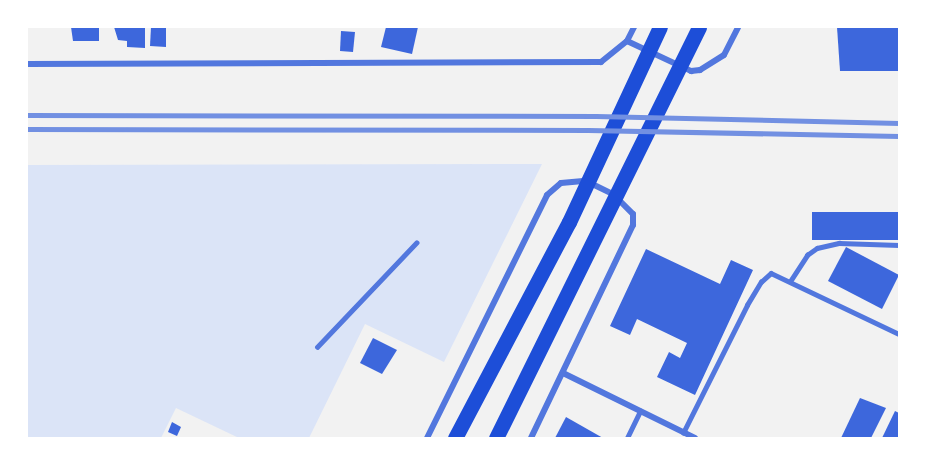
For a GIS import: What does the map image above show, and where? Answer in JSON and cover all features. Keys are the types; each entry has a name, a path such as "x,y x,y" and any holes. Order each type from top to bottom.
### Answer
{"main road":[{"path":"455,438 569,222 660,27"},
{"path":"496,438 699,27"}],"street":[{"path":"27,64 601,62 627,41 634,27"},
{"path":"627,41 691,71 708,66 724,55 738,27"},
{"path":"427,438 547,195 554,186 585,181 613,194 633,214 631,234 531,438"},
{"path":"562,373 640,411 682,435 695,438"}],"lane":[{"path":"317,347 416,243"},
{"path":"791,280 807,255 817,248 840,243 899,245"},
{"path":"682,435 761,282 771,273 791,280 899,334"},
{"path":"627,438 640,411"}],"shaded area":[{"path":"542,164 444,362 365,324 309,438 239,438 176,408 161,438 27,438 27,165"}],"building":[{"path":"71,27 99,27 99,41 73,41"},
{"path":"114,27 145,27 145,48 127,47 127,41 118,40"},
{"path":"151,27 166,27 166,47 150,46"},
{"path":"386,27 418,27 412,54 381,47"},
{"path":"837,27 899,27 899,71 840,71"},
{"path":"341,31 355,32 353,52 340,51"},
{"path":"812,212 899,212 899,240 812,240"},
{"path":"846,247 899,275 882,309 828,281"},
{"path":"646,249 720,284 731,260 753,270 695,395 657,377 669,352 680,358 687,343 637,319 630,335 610,326"},
{"path":"373,338 397,350 382,374 360,363"},
{"path":"860,398 886,408 871,438 841,438"},
{"path":"895,411 899,413 899,438 882,438"},
{"path":"566,417 603,438 555,438"},
{"path":"172,422 181,427 177,436 168,432"}],"railway":[{"path":"27,115 596,116 899,123"},
{"path":"27,129 588,130 899,136"}]}
